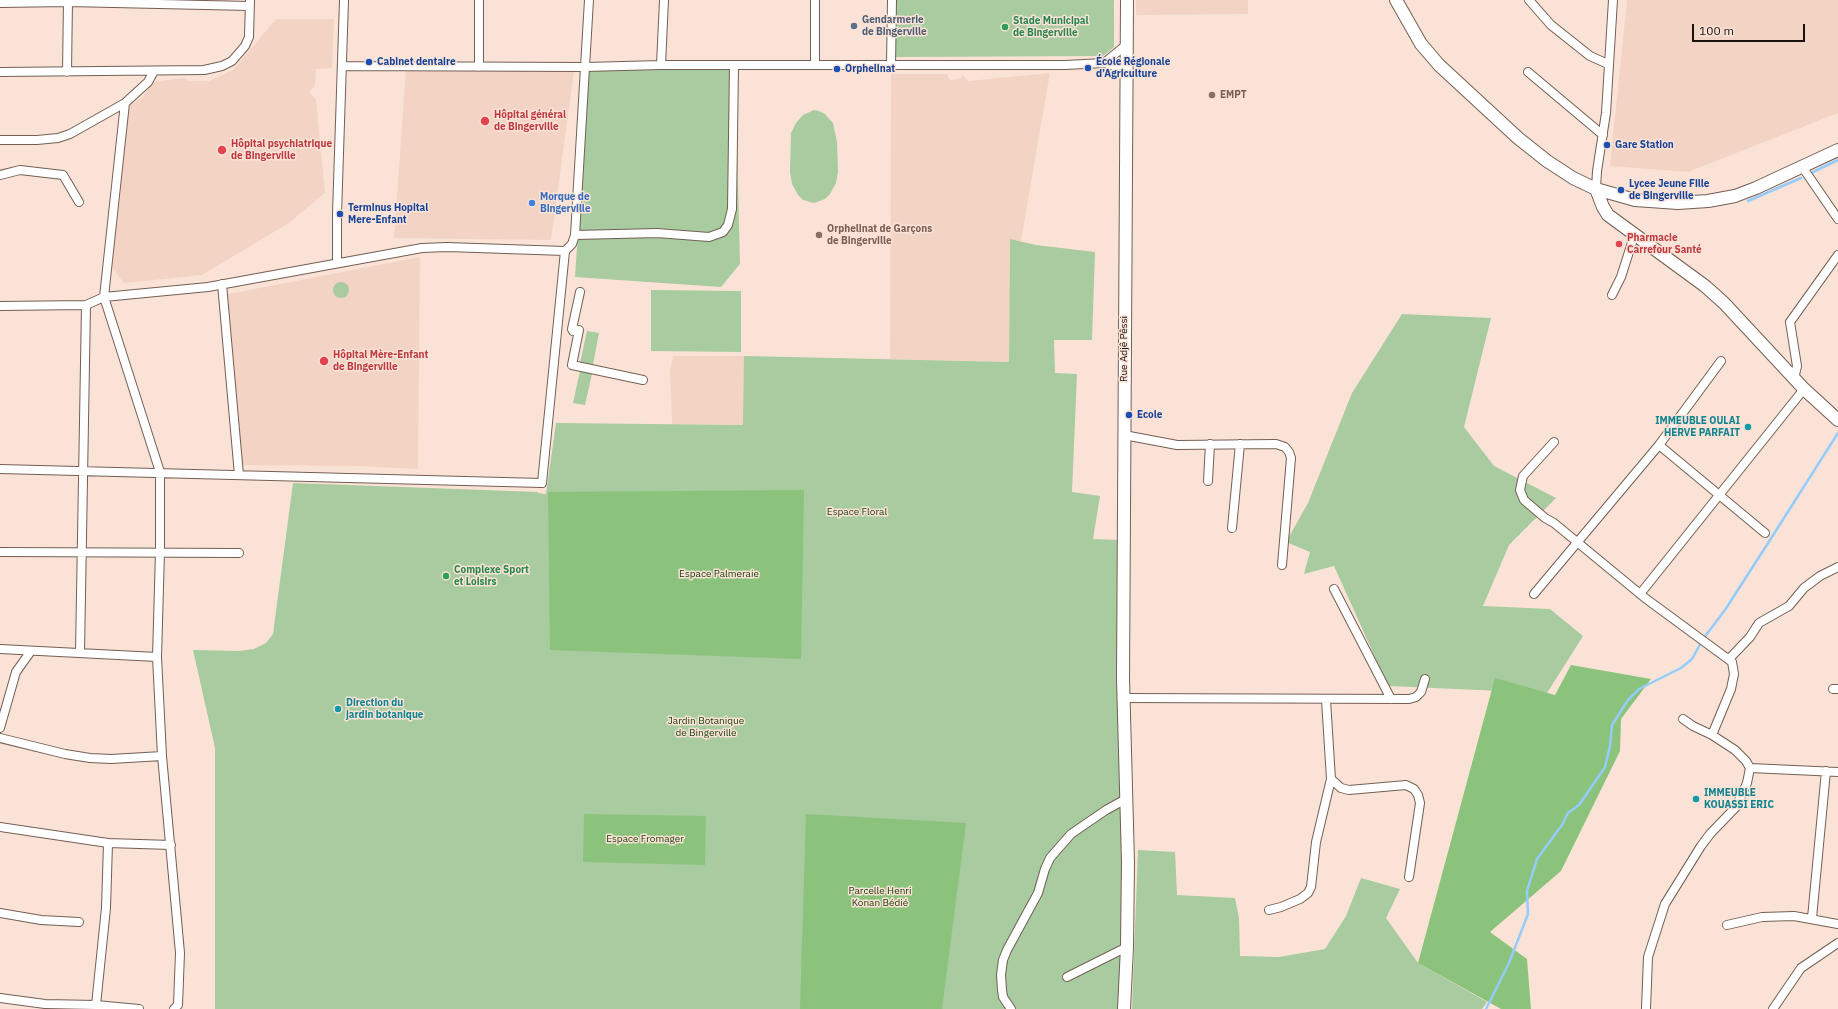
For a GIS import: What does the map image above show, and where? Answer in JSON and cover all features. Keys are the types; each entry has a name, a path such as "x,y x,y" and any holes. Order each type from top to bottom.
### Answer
{"street":[{"path":"337,262 337,214 344,0"},
{"path":"479,0 479,67"},
{"path":"0,469 542,483 565,251 572,244 575,235 589,0"},
{"path":"661,65 664,0"},
{"path":"814,65 815,0"},
{"path":"891,65 892,0"},
{"name":"Rue Adjê Pêssi","path":"1124,1009 1127,947 1128,862 1123,698 1127,0"},
{"path":"1396,0 1421,44 1444,70 1518,138 1547,161 1573,178 1596,189 1635,200 1678,203 1708,201 1735,196 1756,188 1803,168 1838,150"},
{"path":"1529,0 1551,25 1590,56 1608,64"},
{"path":"1613,0 1603,135 1596,189 1603,207 1608,215 1635,233 1705,286 1724,303 1794,379 1838,420"},
{"path":"67,72 68,1"},
{"path":"0,3 68,1 250,3 248,37 240,53 232,61 222,66 204,70 0,72"},
{"path":"1104,63 1126,45"},
{"path":"342,66 585,67 661,65 1065,65 1104,63 1126,70"},
{"path":"575,235 657,233 709,237 723,232 728,225 732,209 734,65"},
{"path":"0,140 37,140 58,138 70,134 125,103 148,82 154,70"},
{"path":"1528,72 1603,135"},
{"path":"125,103 104,297 160,472 160,552 157,657 162,756 180,953 178,1005 174,1009"},
{"path":"1803,168 1838,219"},
{"path":"0,175 20,170 63,175 79,202"},
{"path":"1612,295 1620,277 1635,233"},
{"path":"0,306 86,305 104,297 222,284 337,262 422,248 447,247 565,251"},
{"path":"1794,379 1797,366 1790,322 1838,255"},
{"path":"222,284 239,475"},
{"path":"580,292 572,330 579,330 572,365 643,380"},
{"path":"80,653 86,305"},
{"path":"1534,594 1659,445 1721,361"},
{"path":"1640,594 1804,389"},
{"path":"1124,435 1177,445 1276,444 1284,447 1289,452 1291,458 1282,565"},
{"path":"1554,442 1523,476 1520,490 1524,500 1578,542 1640,594 1732,662 1734,674 1731,689 1712,735"},
{"path":"1208,481 1210,444"},
{"path":"1232,528 1240,444"},
{"path":"1659,445 1766,533"},
{"path":"0,552 239,553"},
{"path":"1729,660 1750,637 1760,623 1789,606 1804,588 1820,576 1838,567"},
{"path":"1334,588 1390,700"},
{"path":"0,649 157,657"},
{"path":"0,728 16,672 30,651"},
{"path":"1123,698 1326,700 1409,699 1416,697 1421,692 1425,679"},
{"path":"1269,910 1300,899 1308,893 1311,887 1316,842 1331,779 1326,700"},
{"path":"1646,1009 1648,957 1665,904 1701,846 1736,806 1747,783 1750,768 1746,761 1735,750 1683,719"},
{"path":"0,738 65,754 90,758 111,759 162,756"},
{"path":"1750,768 1838,772"},
{"path":"1812,918 1826,771"},
{"path":"1331,779 1341,788 1349,790 1406,785 1414,789 1418,795 1420,803 1409,877"},
{"path":"1011,1009 1003,997 1001,975 1003,960 1038,893 1050,858 1071,834 1106,810 1126,799"},
{"path":"0,827 108,843 171,845"},
{"path":"97,1007 106,908 108,843"},
{"path":"0,913 41,920 79,922"},
{"path":"1727,925 1762,917 1779,916 1812,918 1838,924"},
{"path":"1773,1009 1801,968 1838,943"},
{"path":"1067,977 1127,947"},
{"path":"0,998 45,1004 139,1009"}],"shaded area":[{"path":"1136,0 1248,0 1248,14 1136,15"},
{"path":"1627,0 1838,0 1838,113 1688,172 1610,166"},
{"name":"Hôpital psychiatrique de Bingerville","path":"276,19 334,19 332,68 316,69 315,86 309,92 316,99 325,193 289,223 202,275 124,283 110,265 128,107 143,97 152,82 184,78 190,81 209,81 233,70"},
{"name":"Hôpital général de Bingerville","path":"406,69 574,71 551,240 394,238"},
{"path":"1050,73 1021,241 1010,240 1009,362 890,359 891,74 947,74 950,80 960,79 963,75 968,81"},
{"name":"Hôpital Mère-Enfant de Bingerville","path":"420,257 418,469 357,466 240,465 223,295"},
{"path":"673,356 744,356 744,425 672,424 670,369"}],"green space":[{"name":"Stade Municipal de Bingerville","path":"896,0 1114,0 1114,47 1103,56 896,57"},
{"path":"589,66 735,70 740,264 721,287 575,277"},
{"path":"814,110 825,114 833,123 837,142 838,172 836,183 830,194 825,199 814,203 803,200 798,195 792,184 790,172 791,133 796,123 803,115"},
{"name":"Jardin Botanique de Bingerville","path":"1010,239 1036,245 1095,252 1092,340 1054,340 1055,373 1077,374 1072,492 1100,496 1093,539 1120,540 1124,1009 215,1009 215,748 193,650 239,651 254,649 266,643 273,634 293,483 538,492 546,494 556,423 743,425 744,356 1009,362"},
{"path":"341,282 348,287 349,290 344,297 341,298 334,293 333,290 338,283"},
{"path":"651,290 741,291 741,352 651,351"},
{"path":"1402,314 1491,318 1464,427 1494,466 1556,498 1509,545 1483,606 1550,609 1583,636 1547,693 1388,686 1334,566 1304,574 1310,552 1286,542 1308,503 1352,393"},
{"path":"587,331 599,333 593,365 580,363"},
{"path":"580,371 592,374 585,405 573,403"},
{"name":"Espace Palmeraie","path":"804,490 801,659 550,650 548,492"},
{"path":"1571,665 1651,679 1621,719 1620,751 1561,871 1490,932 1527,959 1531,1009 1501,1009 1418,963 1495,678 1555,695"},
{"name":"Espace Fromager","path":"584,814 706,816 705,865 583,862"},
{"name":"Parcelle Henri Konan Bédié","path":"806,814 966,823 942,1009 800,1009"},
{"path":"1138,850 1175,852 1177,895 1235,898 1239,918 1240,956 1279,957 1325,949 1346,916 1361,878 1400,889 1386,918 1418,963 1487,1002 1482,1009 1132,1009"}],"waterway":[{"path":"1813,172 1838,160"},
{"path":"1748,201 1801,178"},
{"path":"1486,1009 1509,963 1528,914 1527,891 1537,859 1562,825 1568,813 1579,805 1605,767 1610,746 1612,725 1628,700 1639,689 1681,668 1692,659 1703,639 1725,610 1838,433"}],"place":[{"name":"Gendarmerie de Bingerville","path":"854,26"},
{"name":"Stade Municipal de Bingerville","path":"1005,27"},
{"name":"Cabinet dentaire","path":"369,62"},
{"name":"École Régionale d’Agriculture","path":"1088,68"},
{"name":"Orphelinat","path":"837,69"},
{"name":"EMPT","path":"1212,95"},
{"name":"Hôpital général de Bingerville","path":"485,121"},
{"name":"Gare Station","path":"1607,145"},
{"name":"Hôpital psychiatrique de Bingerville","path":"222,150"},
{"name":"Lycee Jeune Fille de Bingerville","path":"1621,190"},
{"name":"Morque de Bingerville","path":"532,203"},
{"name":"Terminus Hopital Mere-Enfant","path":"340,214"},
{"name":"Orphelinat de Garçons de Bingerville","path":"819,235"},
{"name":"Pharmacie Carrefour Santé","path":"1619,244"},
{"name":"Hôpital Mère-Enfant de Bingerville","path":"324,361"},
{"name":"Ecole","path":"1129,415"},
{"name":"IMMEUBLE OULAI HERVE PARFAIT","path":"1748,427"},
{"name":"Complexe Sport et Loisirs","path":"446,576"},
{"name":"Direction du jardin botanique","path":"338,709"},
{"name":"IMMEUBLE KOUASSI ERIC","path":"1696,799"}],"park label":[{"name":"Espace Floral","path":"857,512"}]}
